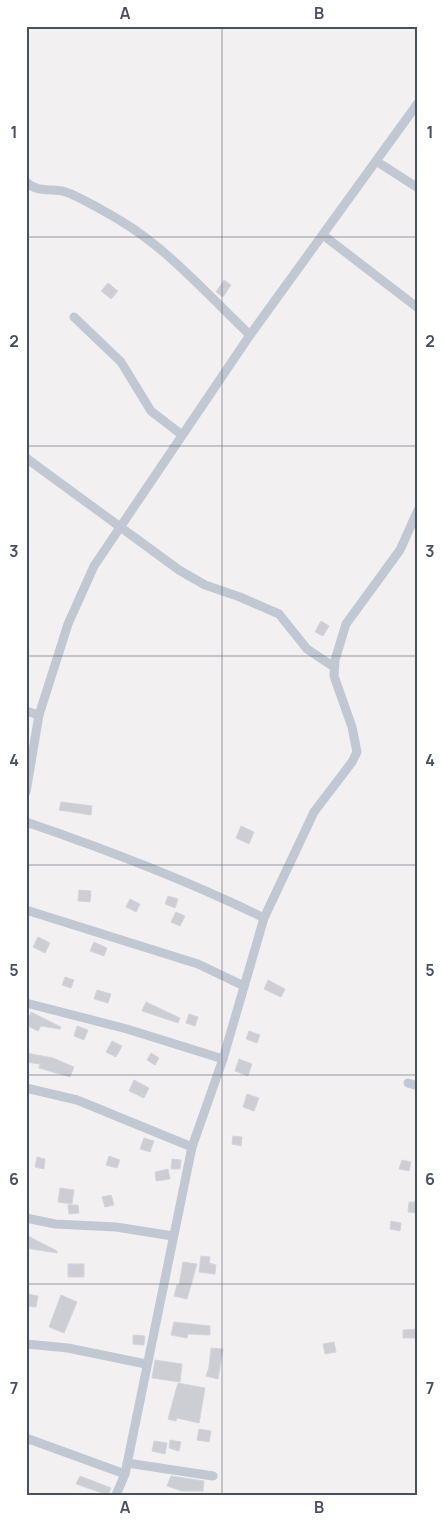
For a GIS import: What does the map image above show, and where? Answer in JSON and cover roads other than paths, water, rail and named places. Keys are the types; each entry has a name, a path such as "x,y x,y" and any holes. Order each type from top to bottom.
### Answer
{"street":[{"path":"26,792 39,715 68,624 94,566 250,335 418,103"},
{"path":"376,161 418,188"},
{"path":"26,182 33,188 64,191 73,194 121,221 163,252 250,335"},
{"path":"323,235 418,308"},
{"path":"74,317 121,362 151,411 182,435"},
{"path":"26,458 118,528 205,585 240,597 279,614 307,649 334,668"},
{"path":"116,1495 125,1474 172,1236 192,1148 223,1059 264,918 314,812 352,762 356,752 352,727 334,676 334,660 346,624 400,550 418,510"},
{"path":"26,711 39,715"},
{"path":"26,822 120,854 201,887 264,918"},
{"path":"26,910 198,964 244,986"},
{"path":"26,1003 127,1029 223,1059"},
{"path":"408,1083 418,1086"},
{"path":"26,1088 77,1100 192,1148"},
{"path":"26,1218 55,1224 116,1227 172,1236"},
{"path":"26,1344 68,1348 146,1364"},
{"path":"26,1438 125,1474"},
{"path":"127,1463 213,1476"}]}
